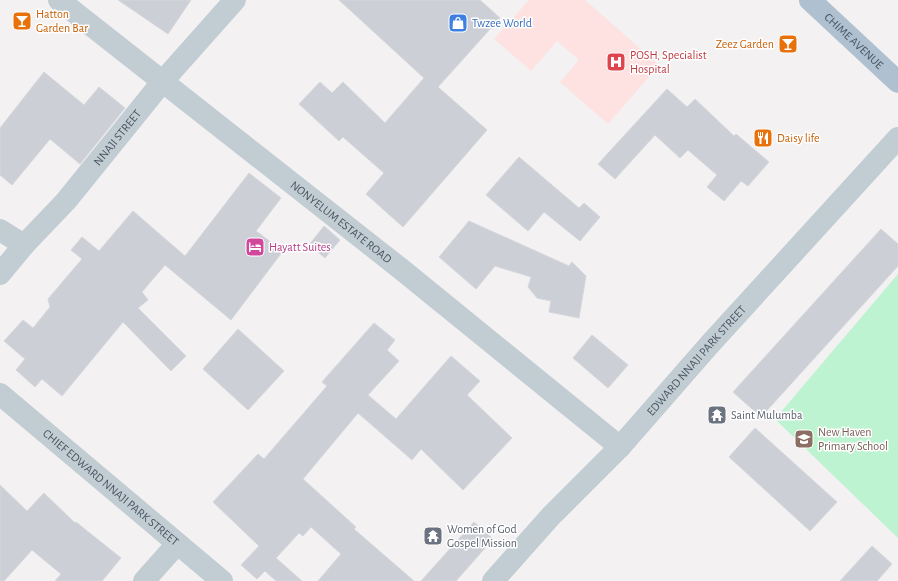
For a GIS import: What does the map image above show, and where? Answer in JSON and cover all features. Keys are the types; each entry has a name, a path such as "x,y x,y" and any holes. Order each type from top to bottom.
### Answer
{"main road":[{"name":"CHIME AVENUE","path":"810,0 898,82"}],"street":[{"name":"NONYELUM ESTATE ROAD","path":"59,0 401,269 620,447"},
{"name":"NNAJI STREET","path":"0,274 24,245 66,201 163,81 235,0"},
{"name":"EDWARD NNAJI PARK STREET","path":"498,579 551,516 620,447 716,338 898,138"},
{"path":"0,230 24,245"},
{"name":"CHIEF EDWARD NNAJI PARK STREET","path":"0,394 222,581"},
{"path":"144,581 177,544"}],"shaded area":[{"name":"POSH, Specialist Hospital","path":"529,0 585,0 659,65 608,124 560,82 579,60 557,41 531,71 494,39"}],"green space":[{"path":"898,274 898,538 775,419"}],"building":[{"path":"118,0 191,0 168,34"},
{"path":"339,0 480,0 500,18 438,87 487,130 403,227 366,194 384,173 343,137 339,141 299,104 320,82 332,93 343,82 385,123 424,78"},
{"path":"44,72 84,105 99,87 125,108 80,164 50,139 12,185 0,175 0,128"},
{"path":"667,89 687,107 695,99 734,136 736,134 769,162 748,186 741,181 724,201 707,187 717,175 688,150 680,158 655,135 615,179 598,164"},
{"path":"519,157 579,208 584,203 600,217 580,241 544,212 528,231 486,195"},
{"path":"249,173 281,198 256,231 283,251 231,320 165,265 142,292 148,300 138,308 186,356 171,371 123,322 62,396 42,379 35,387 16,370 25,359 4,341 23,320 33,328 50,307 48,299 82,259 71,250 82,237 99,251 133,211 185,256"},
{"path":"469,221 569,266 572,262 586,276 579,318 549,312 551,301 537,298 528,287 531,277 495,266 476,289 439,257"},
{"path":"324,226 340,240 325,258 309,245"},
{"path":"881,229 898,244 898,266 761,417 733,392"},
{"path":"374,323 395,340 387,350 399,361 368,395 396,419 451,356 480,381 467,395 512,438 463,490 421,449 412,460 358,413 303,479 356,527 354,529 414,581 318,581 341,554 311,527 303,536 299,533 276,558 302,581 276,581 265,571 257,579 241,565 259,546 213,502 258,454 264,459 327,386 322,382"},
{"path":"238,329 284,371 248,410 203,369"},
{"path":"592,335 628,365 608,388 573,358"},
{"path":"755,428 837,502 810,531 729,457"},
{"path":"0,485 27,511 44,493 75,523 76,522 121,558 102,581 55,581 61,574 32,550 4,581 0,581"},
{"path":"474,522 493,539 456,581 421,581"},
{"path":"872,546 892,564 877,581 840,581"}],"place":[{"name":"Hatton Garden Bar","path":"22,21"},
{"name":"Twzee World","path":"458,23"},
{"name":"Zeez Garden","path":"788,44"},
{"name":"POSH, Specialist Hospital","path":"616,62"},
{"name":"Daisy life","path":"763,138"},
{"name":"Hayatt Suites","path":"255,247"},
{"name":"Saint Mulumba","path":"717,415"},
{"name":"New Haven Primary School","path":"804,439"},
{"name":"Women of God Gospel Mission","path":"433,536"}]}
